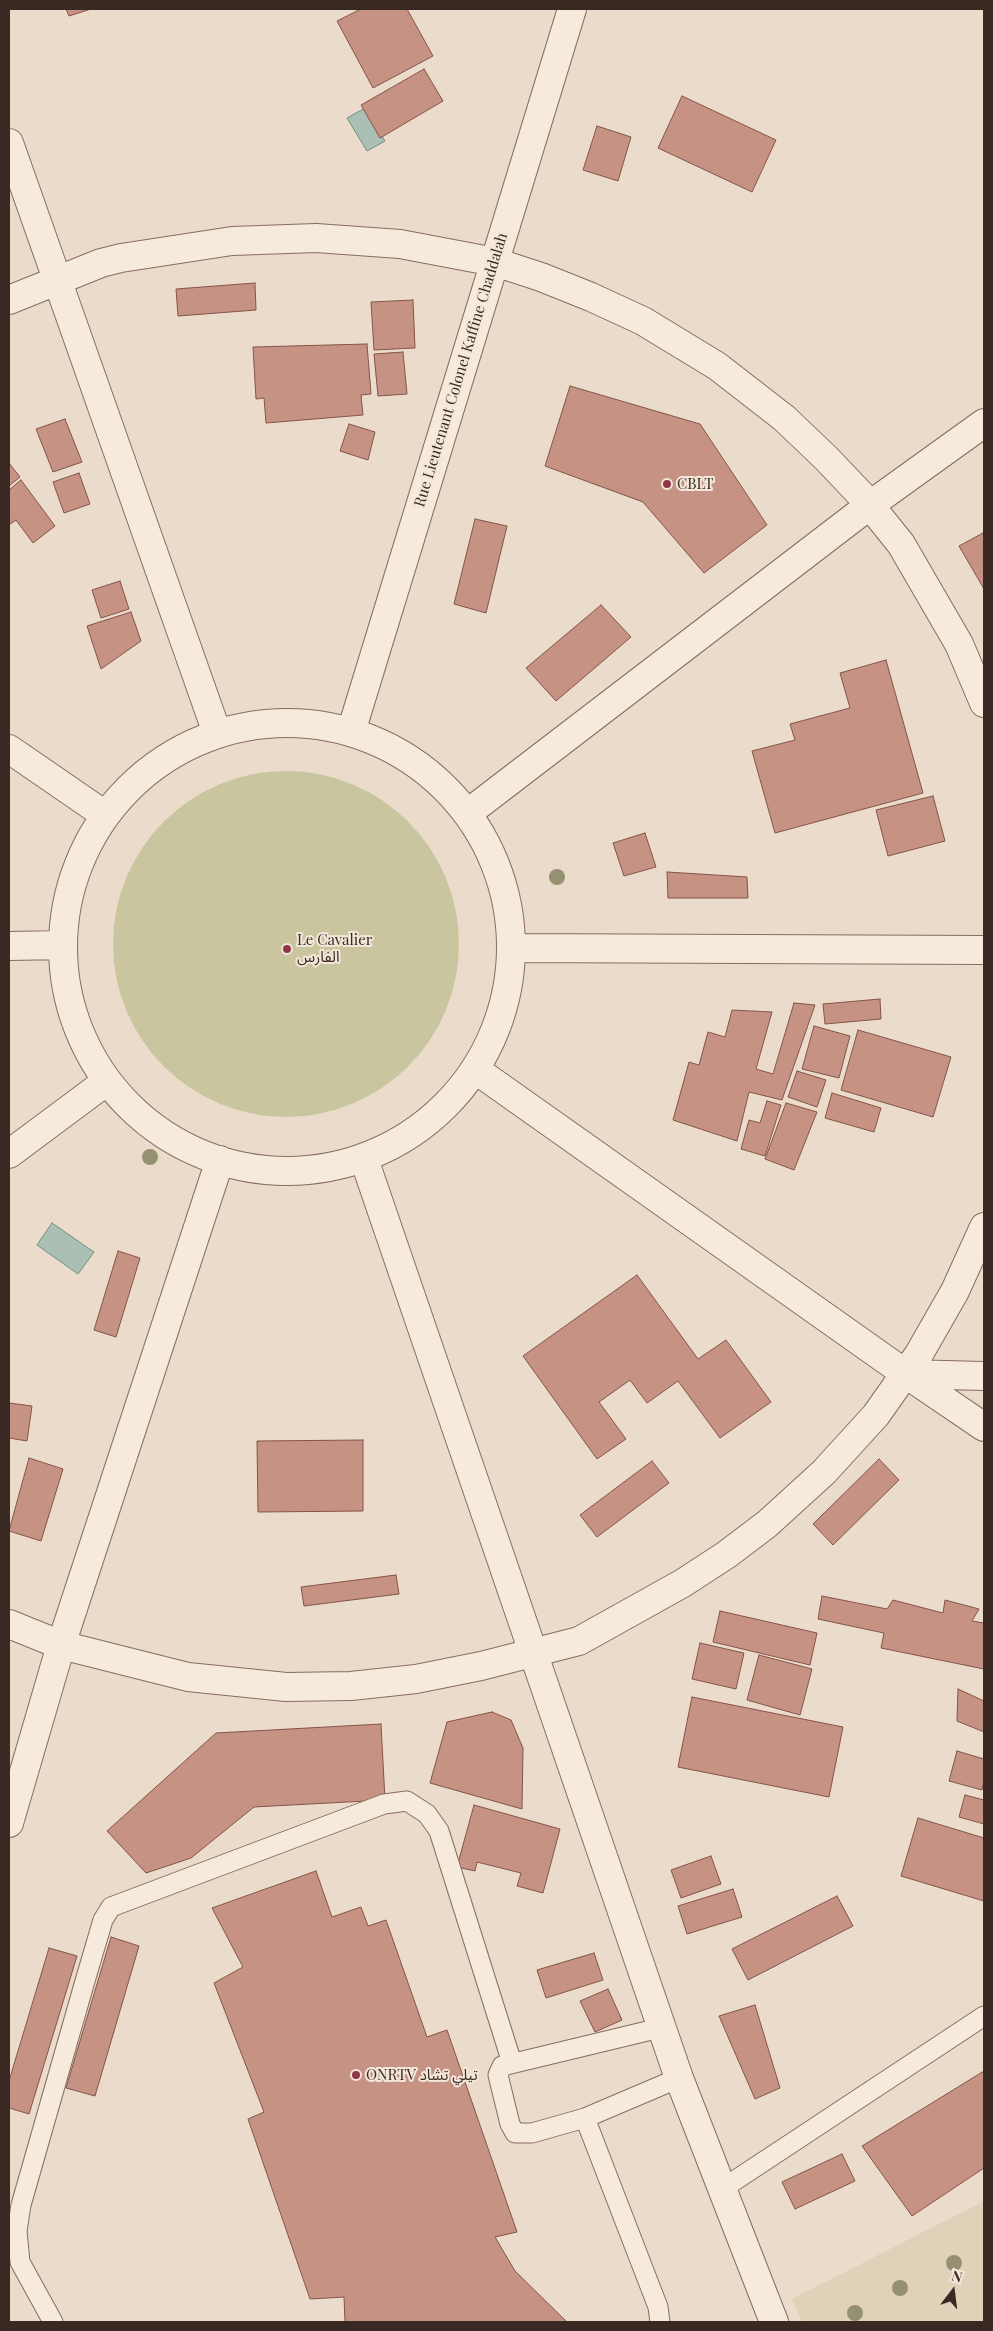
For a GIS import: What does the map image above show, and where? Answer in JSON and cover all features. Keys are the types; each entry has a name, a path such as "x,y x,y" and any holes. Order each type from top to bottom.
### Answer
{"street":[{"name":"Rue Lieutenant Colonel Kaffine Chaddalah","path":"351,732 572,9"},
{"path":"9,143 217,733"},
{"path":"9,300 101,263 121,258 203,244 278,238 372,241 428,249 495,262 541,277 591,297 643,321 692,350 740,383 784,418 826,458 870,505 901,544 936,602 982,692"},
{"path":"468,813 870,505 984,423"},
{"path":"281,723 328,726 351,732 373,740 410,760 444,786 468,813 486,842 498,867 506,893 512,948 508,992 502,1013 476,1070 446,1106 430,1120 380,1153 310,1170 266,1170 220,1160 174,1139 152,1125 133,1109 107,1081 88,1050 70,1004 65,980 63,929 66,903 73,877 83,852 105,815 127,789 146,772 187,746 217,733 257,725 281,723"},
{"path":"9,749 105,815"},
{"path":"9,946 63,945"},
{"path":"512,948 984,950"},
{"path":"476,1070 984,1427"},
{"path":"9,1154 107,1081"},
{"path":"364,1158 664,2028 679,2078 774,2322"},
{"path":"9,1823 61,1645 220,1160"},
{"path":"9,1624 61,1645 188,1677 286,1687 351,1686 400,1681 457,1672 580,1641 617,1622 698,1574 747,1540 806,1491 876,1415 906,1374 952,1298 984,1226"},
{"path":"906,1374 984,1376"}],"lane":[{"path":"53,2322 20,2262 17,2232 21,2205 87,1972 103,1920 111,1907 384,1804 407,1801 426,1814 439,1831 512,2063"},
{"path":"722,2189 984,2016"},
{"path":"664,2028 502,2066 498,2075 510,2124 515,2133 532,2133 585,2118 679,2078"},
{"path":"585,2118 658,2307 660,2322"}],"shaded area":[{"path":"365,108 385,141 367,151 347,118"},
{"path":"286,771 320,774 336,778 368,791 396,810 420,834 439,862 452,894 456,910 459,944 456,978 452,994 439,1026 420,1054 396,1078 368,1097 336,1110 320,1114 286,1117 252,1114 236,1110 204,1097 176,1078 152,1054 133,1026 120,994 116,978 113,944 116,910 120,894 133,862 152,834 176,810 204,791 236,778 252,774"},
{"path":"52,1223 94,1252 78,1274 37,1245"},
{"path":"984,2201 984,2322 802,2322 792,2299"}],"building":[{"path":"66,9 91,9 69,16"},
{"path":"361,9 407,9 433,56 373,88 337,21"},
{"path":"424,69 443,101 380,138 361,105"},
{"path":"682,96 776,140 752,192 658,148"},
{"path":"597,126 631,137 618,181 583,170"},
{"path":"255,283 256,310 178,316 176,289"},
{"path":"413,300 415,348 374,350 371,302"},
{"path":"367,344 371,394 361,395 363,415 266,423 264,398 256,399 253,347"},
{"path":"403,352 407,394 378,396 374,354"},
{"name":"CBLT","path":"570,386 700,424 767,525 704,573 643,502 545,466"},
{"path":"65,419 82,462 53,472 36,429"},
{"path":"349,424 375,432 368,460 340,451"},
{"path":"9,463 20,477 9,486"},
{"path":"79,473 90,504 64,513 53,482"},
{"path":"21,480 55,526 33,543 16,520 9,525 9,490"},
{"path":"475,519 507,526 486,613 454,604"},
{"path":"983,533 984,536 984,589 959,546"},
{"path":"120,581 129,609 101,618 92,590"},
{"path":"601,605 631,637 556,701 526,668"},
{"path":"131,612 141,641 101,669 87,626"},
{"path":"886,660 923,793 775,833 752,751 795,740 790,724 850,708 840,673"},
{"path":"933,796 945,841 888,856 876,810"},
{"path":"645,833 656,867 624,876 613,843"},
{"path":"667,872 747,877 748,898 668,898"},
{"path":"880,999 881,1019 825,1024 823,1004"},
{"path":"794,1003 815,1005 782,1100 749,1092 737,1141 673,1120 689,1062 699,1065 708,1032 725,1037 732,1010 772,1012 756,1069 773,1074"},
{"path":"814,1026 850,1036 839,1078 802,1069"},
{"path":"858,1030 951,1057 933,1117 841,1090"},
{"path":"797,1071 826,1080 817,1107 788,1097"},
{"path":"832,1093 881,1108 874,1132 825,1118"},
{"path":"767,1101 781,1105 765,1156 741,1149 749,1120 760,1123"},
{"path":"786,1103 817,1112 794,1170 765,1159"},
{"path":"118,1251 140,1258 116,1337 94,1330"},
{"path":"637,1275 698,1359 726,1340 771,1402 720,1438 678,1381 647,1403 630,1380 599,1402 626,1439 597,1459 523,1356"},
{"path":"9,1403 32,1406 27,1441 9,1438"},
{"path":"363,1440 363,1511 258,1512 257,1441"},
{"path":"29,1458 63,1469 41,1541 9,1531"},
{"path":"879,1459 899,1480 833,1545 813,1524"},
{"path":"652,1461 669,1483 597,1537 580,1515"},
{"path":"396,1575 399,1594 304,1606 301,1587"},
{"path":"822,1596 887,1609 893,1600 943,1613 945,1600 979,1609 972,1621 984,1623 984,1669 881,1648 884,1633 818,1619"},
{"path":"720,1611 817,1633 810,1665 713,1642"},
{"path":"700,1643 744,1653 736,1689 692,1679"},
{"path":"759,1655 812,1669 800,1715 747,1700"},
{"path":"958,1689 984,1701 984,1732 957,1721"},
{"path":"692,1697 843,1727 829,1797 678,1767"},
{"path":"492,1712 511,1720 523,1748 522,1809 430,1783 447,1722"},
{"path":"381,1724 385,1800 254,1807 191,1858 146,1873 107,1831 216,1733"},
{"path":"957,1751 984,1759 982,1790 949,1781"},
{"path":"965,1795 984,1800 984,1824 959,1817"},
{"path":"474,1805 560,1829 543,1893 517,1886 521,1873 477,1862 475,1871 457,1867"},
{"path":"918,1818 984,1838 984,1901 901,1876"},
{"path":"711,1856 721,1884 681,1898 671,1870"},
{"name":"ONRTV تيلي تشاد","path":"316,1871 332,1917 361,1907 368,1926 386,1920 427,2037 447,2030 517,2232 495,2237 515,2271 567,2322 345,2322 344,2297 310,2299 248,2119 264,2112 214,1983 243,1967 212,1908"},
{"path":"733,1889 742,1917 687,1934 678,1906"},
{"path":"837,1896 853,1926 748,1980 732,1949"},
{"path":"111,1937 139,1946 95,2096 66,2088"},
{"path":"49,1948 77,1956 29,2114 9,2108 9,2081"},
{"path":"594,1953 603,1980 546,1998 537,1970"},
{"path":"608,1989 622,2020 595,2032 580,2001"},
{"path":"755,2005 780,2088 755,2099 719,2016"},
{"path":"984,2071 984,2168 912,2216 862,2146"},
{"path":"842,2154 855,2181 795,2209 782,2182"}],"place":[{"name":"CBLT","path":"667,484"},
{"name":"Le Cavalier الفارس","path":"287,949"},
{"name":"ONRTV تيلي تشاد","path":"356,2075"}]}
